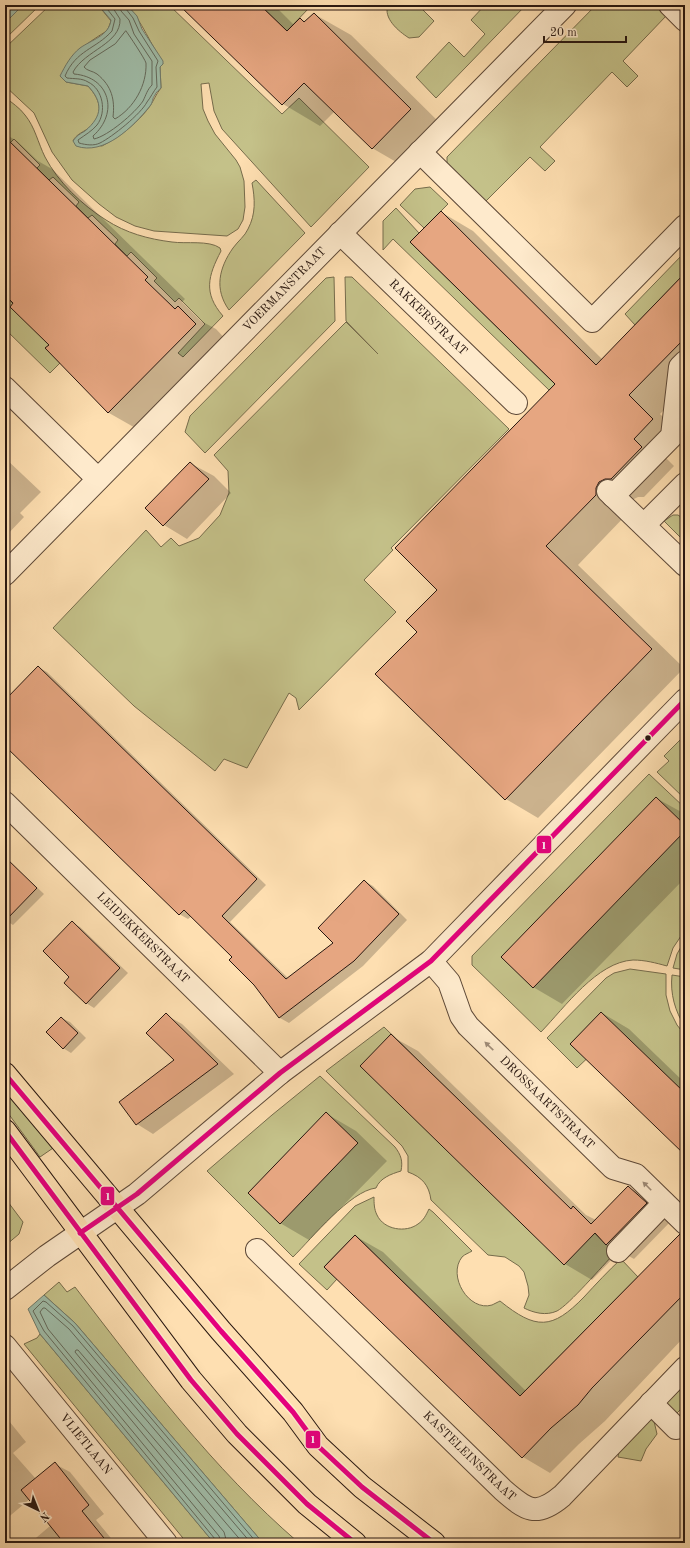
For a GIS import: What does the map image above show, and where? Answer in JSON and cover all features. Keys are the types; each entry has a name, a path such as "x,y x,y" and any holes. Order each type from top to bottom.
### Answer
{"main road":[{"path":"5,1074 116,1208 292,1412 318,1446 362,1487 434,1543"},
{"path":"5,1131 191,1380 237,1434 307,1504 355,1543"}],"street":[{"name":"VOERMANSTRAAT","path":"5,574 565,5"},
{"path":"670,5 685,20"},
{"path":"420,152 592,321 685,226"},
{"name":"RAKKERSTRAAT","path":"340,233 516,403"},
{"path":"685,362 680,367 672,436 611,493 685,565"},
{"path":"5,388 98,479"},
{"path":"644,526 683,492"},
{"path":"5,1288 46,1256 152,1182 280,1073 431,962 685,700"},
{"name":"LEIDEKKERSTRAAT","path":"5,803 280,1073"},
{"name":"DROSSAARTSTRAAT","path":"431,962 449,982 461,1016 468,1026 613,1168 636,1175 685,1223"},
{"path":"618,1251 664,1203"},
{"name":"KASTELEINSTRAAT","path":"257,1250 503,1490 522,1506 529,1509 538,1510 552,1504 685,1368"},
{"name":"VLIETLAAN","path":"5,1346 166,1543"},
{"path":"651,1403 676,1428"}],"shaded area":[{"path":"23,5 40,5 5,39 5,23"},
{"path":"50,5 98,5 111,21 105,32 73,56 61,76 66,82 88,86 98,101 99,106 98,117 95,122 73,141 102,146 128,129 150,106 161,88 160,67 163,64 142,26 127,5 169,5 282,114 299,98 369,167 311,227 222,129 214,111 209,83 201,84 203,109 208,121 215,134 236,160 240,167 244,181 245,207 243,220 238,229 227,236 154,231 135,226 116,217 72,180 52,152 34,113 5,86 5,48"},
{"path":"260,5 302,5 309,8 287,31"},
{"path":"388,5 422,5 420,7 434,21 419,37 409,38 392,24 388,15"},
{"path":"485,5 526,5 436,98 416,77 449,42 464,57 485,34 471,20"},
{"path":"596,5 656,5 667,15 623,61 638,76 627,87 612,72 540,147 555,161 545,171 530,157 485,202 447,165 447,157"},
{"path":"5,97 21,110 28,120 50,166 64,184 71,192 97,214 114,225 129,232 146,237 178,243 210,244 220,248 221,251 211,276 210,292 212,300 223,316 183,357 178,353 205,324 179,298 175,302 154,281 157,278 131,252 127,256 115,244 118,240 92,215 88,218 76,206 79,202 53,177 49,180 37,168 40,165 14,139 10,143 5,137"},
{"path":"256,180 305,233 229,310 221,294 220,279 224,263 235,245 247,232 251,223 254,206 252,183"},
{"path":"430,187 448,204 424,228 400,205 415,189"},
{"path":"396,208 419,233 410,242 555,384 549,390 393,239 383,250 383,221"},
{"path":"685,252 685,273 635,325 625,314"},
{"path":"334,277 335,321 205,453 185,432 190,416 326,278"},
{"path":"345,277 352,277 509,429 391,548 393,550 364,580 396,612 299,710 296,698 289,693 247,768 224,759 215,771 134,706 53,628 146,530 161,547 171,538 179,546 199,538 220,515 229,493 228,471 214,455 346,322 378,354 346,321"},
{"path":"5,295 49,345 45,348 60,363 50,373 5,329"},
{"path":"673,515 678,515 685,520 685,542 664,521"},
{"path":"685,735 685,799 657,772 669,761 664,756"},
{"path":"649,774 685,808 685,930 673,948 667,966 646,961 633,960 620,963 607,969 582,987 541,1032 472,965 472,956"},
{"path":"685,940 685,970 673,968 677,954"},
{"path":"630,969 666,974 666,995 670,1011 677,1025 685,1035 685,1096 617,1030 577,1068 547,1038 606,978 614,973"},
{"path":"672,975 685,977 685,1027 678,1015 674,1002"},
{"path":"384,1027 615,1253 577,1293 557,1311 553,1313 540,1313 524,1308 529,1295 528,1286 524,1272 519,1266 505,1257 488,1255 431,1200 429,1190 424,1182 417,1176 408,1172 408,1156 402,1146 326,1071"},
{"path":"320,1076 395,1147 401,1158 402,1167 401,1171 383,1179 376,1188 355,1197 343,1206 293,1257 207,1171"},
{"path":"5,1085 56,1146 40,1157 5,1109"},
{"path":"374,1197 377,1215 380,1220 390,1227 402,1229 413,1227 422,1221 429,1209 472,1251 462,1257 458,1265 457,1274 463,1291 468,1298 483,1306 492,1305 500,1301 524,1317 534,1321 544,1322 562,1316 573,1308 621,1259 638,1277 520,1396 355,1235 324,1267 337,1279 327,1290 299,1264 355,1206"},
{"path":"5,1198 23,1222 19,1234 6,1245 7,1237 5,1239"},
{"path":"59,1282 67,1292 75,1287 127,1355 208,1453 267,1514 299,1543 263,1543 75,1323 44,1295"},
{"path":"40,1334 214,1543 187,1543 24,1344 37,1338"},
{"path":"685,1384 685,1405 675,1415 665,1405"},
{"path":"653,1417 657,1434 646,1449 641,1461 618,1457 619,1452"}],"water":[{"path":"5,5 23,5 5,23"},
{"path":"98,5 127,5 137,16 142,29 163,61 163,64 160,67 161,88 153,98 151,105 135,123 117,138 97,147 87,148 76,146 73,141 95,120 99,109 98,103 93,92 88,86 66,82 60,76 68,61 74,54 84,45 103,34 110,25 111,20"},
{"path":"44,1295 75,1323 263,1543 214,1543 40,1334 28,1309"}],"building":[{"path":"179,5 260,5 287,31 300,18 304,22 314,13 411,109 372,149 304,83 282,105"},
{"path":"5,137 148,277 145,280 175,309 178,306 196,324 108,413 45,348 49,345 10,307 13,303 5,295"},
{"path":"441,211 596,365 685,273 685,338 629,395 653,419 634,439 642,447 611,479 605,479 599,482 596,488 596,495 546,546 652,649 505,800 375,674 417,632 406,621 437,590 395,548 555,384 410,242"},
{"path":"190,462 209,479 163,526 145,508"},
{"path":"38,666 257,879 222,916 286,979 333,943 318,928 364,880 399,914 354,961 279,1018 254,985 229,960 232,957 184,910 179,915 5,746 5,700"},
{"path":"656,797 685,825 685,831 533,988 501,957"},
{"path":"5,857 37,888 5,921"},
{"path":"72,921 120,968 86,1004 64,983 69,977 43,951"},
{"path":"601,1012 685,1093 685,1155 570,1044"},
{"path":"166,1013 218,1064 136,1125 119,1102 174,1060 146,1033"},
{"path":"61,1017 78,1033 63,1049 46,1032"},
{"path":"391,1034 571,1209 573,1206 591,1224 628,1186 647,1203 606,1245 595,1233 564,1265 360,1066"},
{"path":"326,1112 358,1143 280,1224 248,1193"},
{"path":"680,1234 685,1235 685,1293 592,1388 578,1405 551,1428 522,1458 324,1267 355,1235 520,1396"},
{"path":"55,1462 89,1505 82,1511 108,1543 64,1543 21,1490"}],"transit line":[{"name":"1","path":"80,1233 137,1194 280,1073 431,961 685,700"},
{"name":"1","path":"5,1074 221,1331 293,1412 318,1446 362,1487 434,1543"},
{"name":"1","path":"5,1131 191,1380 237,1434 307,1504 355,1543"}]}
